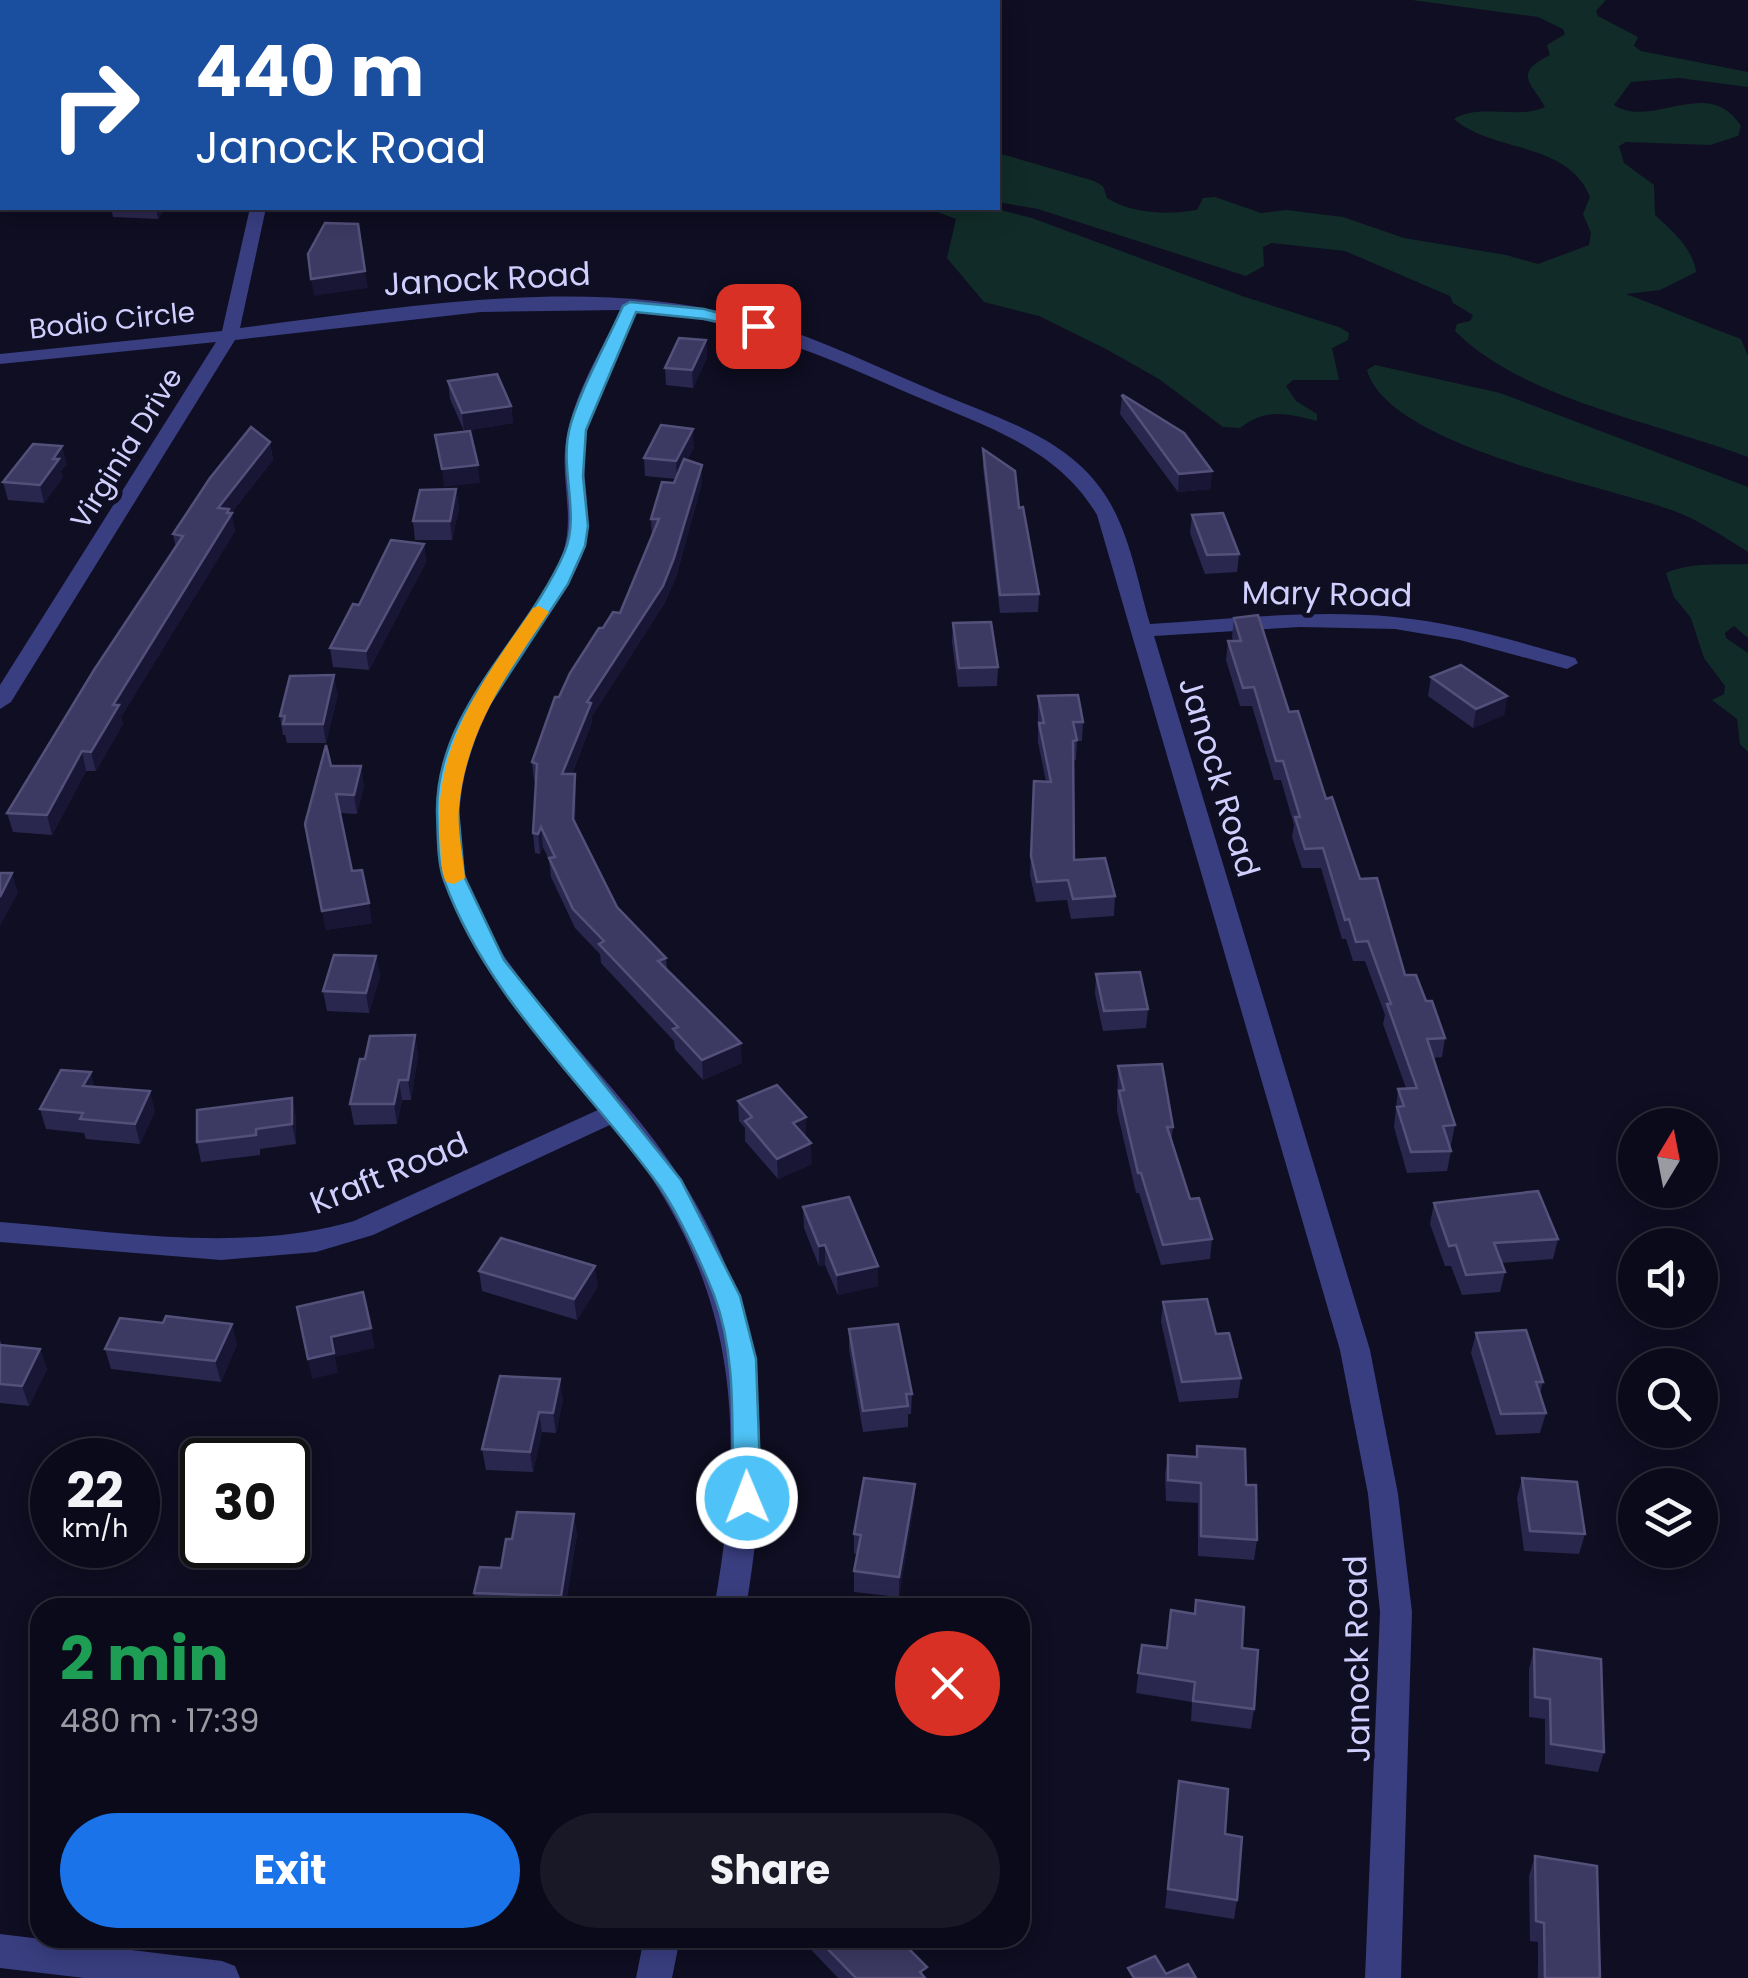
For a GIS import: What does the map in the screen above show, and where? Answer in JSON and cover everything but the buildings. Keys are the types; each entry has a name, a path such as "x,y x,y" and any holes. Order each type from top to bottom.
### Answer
{"street":[{"name":"Virginia Drive","path":"0,702 230,334 258,210"},
{"name":"Janock Road","path":"230,334 477,307 630,306 704,314 776,332 1004,427 1046,449 1080,474 1102,504 1355,1350 1383,1494 1396,1612 1383,1978"},
{"path":"630,306 577,430 576,546 558,584 470,717 451,778 448,810 453,876 494,962 681,1202 727,1296 743,1359 747,1498 732,1598"},
{"name":"Bodio Circle","path":"0,359 105,351 230,334"},
{"name":"Mary Road","path":"1142,631 1322,621 1396,623 1498,643 1567,663"},
{"name":"Kraft Road","path":"0,1232 220,1250 316,1242 363,1228 614,1113"},
{"path":"654,1978 660,1948"},
{"path":"0,1950 222,1978"}],"green space":[{"path":"1412,0 1606,0 1596,11 1598,16 1638,37 1634,46 1641,51 1748,72 1748,87 1679,78 1631,82 1614,105 1645,112 1713,104 1728,111 1741,126 1738,136 1710,145 1626,142 1619,146 1624,163 1654,185 1655,215 1686,248 1696,272 1660,290 1626,294 1741,339 1748,356 1748,457 1593,407 1517,375 1483,355 1455,331 1457,324 1470,321 1473,315 1453,303 1450,296 1345,251 1272,243 1263,247 1264,266 1246,276 1038,209 1000,202 1000,154 1094,181 1103,186 1107,198 1139,210 1197,210 1203,198 1215,197 1261,213 1286,210 1343,217 1404,238 1538,264 1589,245 1591,233 1583,214 1590,197 1565,166 1470,130 1454,119 1475,112 1522,112 1545,107 1528,74 1550,55 1547,45 1565,34 1563,29 1538,17"},
{"path":"932,210 1000,210 1032,218 1245,297 1339,327 1349,333 1348,340 1332,348 1339,380 1293,380 1286,386 1296,401 1317,414 1317,421 1277,414 1259,417 1240,428 1223,427 1159,379 1106,349 1039,316 984,302 947,258 956,219"},
{"path":"1375,365 1500,393 1748,487 1748,552 1674,511 1455,441 1414,420 1383,397 1367,370"},
{"path":"1748,564 1748,638 1734,626 1725,633 1726,638 1748,653 1748,752 1740,744 1737,719 1712,700 1724,694 1725,686 1704,658 1691,618 1674,597 1666,573 1696,566"}],"slow traffic":[{"path":"454,878 448,845 448,810 451,778 460,747 470,717 539,612"}],"route":[{"path":"747,1498 743,1359 727,1296 672,1186 494,962 453,876 448,810 451,778 470,717 569,566 579,526 574,476 577,430 630,306 704,314 758,326"}]}
